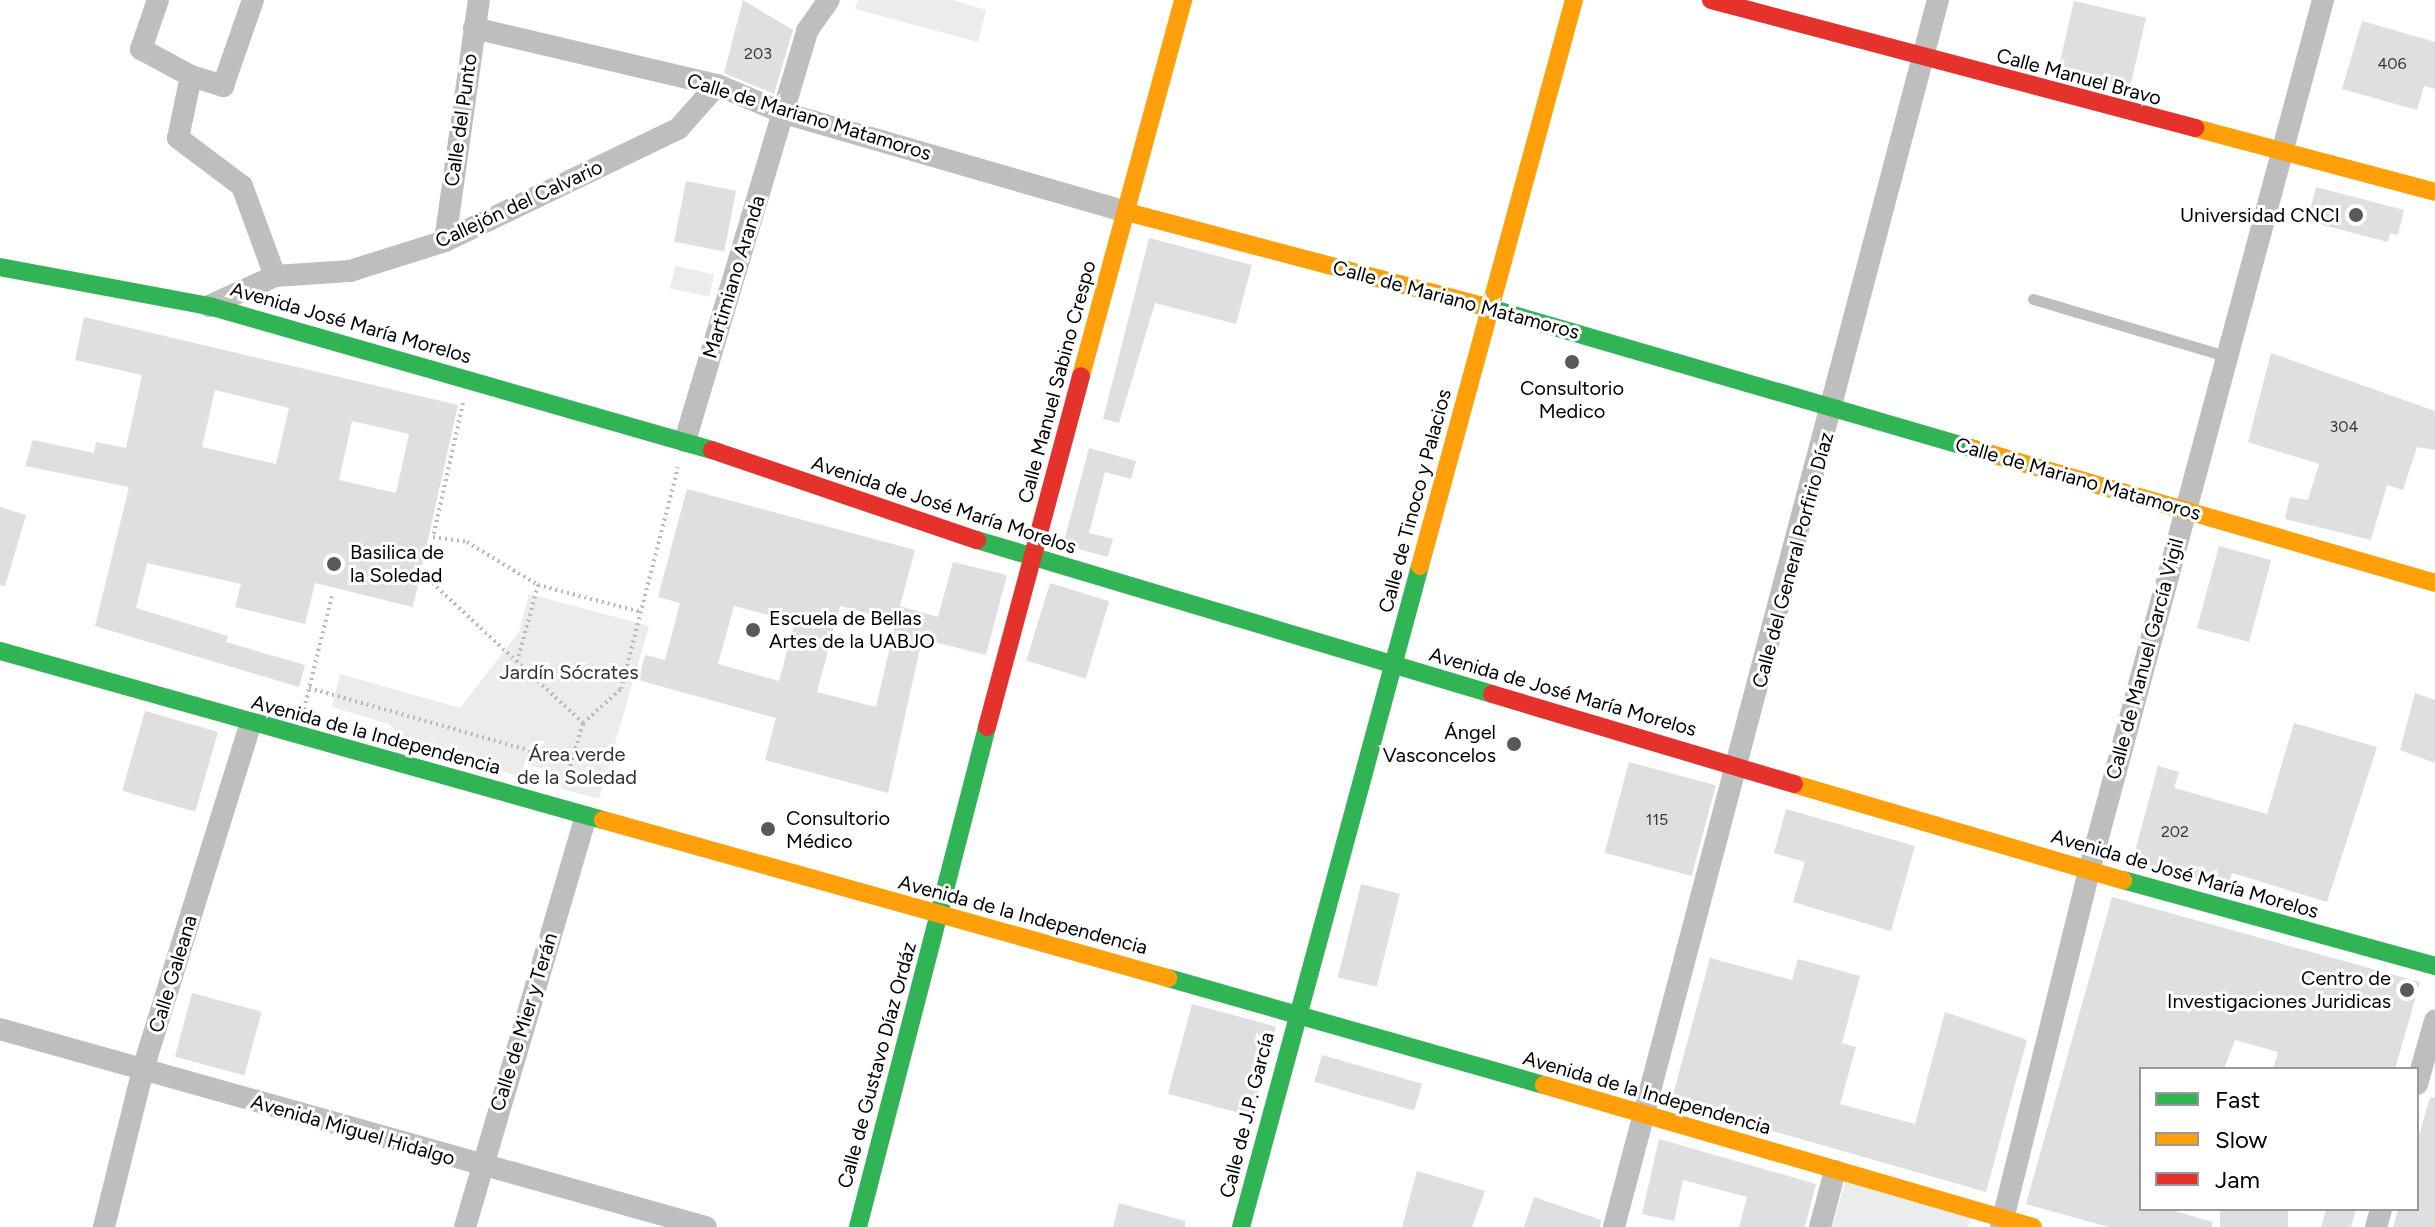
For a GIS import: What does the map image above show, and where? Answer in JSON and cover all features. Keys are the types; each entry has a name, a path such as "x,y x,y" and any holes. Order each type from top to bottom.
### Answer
{"street":[{"path":"158,0 141,49 191,76 223,86 253,0"},
{"name":"Calle del Punto","path":"445,241 479,0"},
{"name":"Martimiano Aranda","path":"685,441 807,31 829,0"},
{"name":"Calle Manuel Sabino Crespo","path":"940,915 1031,558 1183,0"},
{"name":"Calle de Tinoco y Palacios","path":"1295,1013 1395,665 1574,0"},
{"name":"Calle Manuel Bravo","path":"1711,0 2280,154 2435,192"},
{"name":"Calle del General Porfirio Díaz","path":"1614,1227 1834,409 1938,0"},
{"name":"Calle de Manuel García Vigil","path":"2002,1223 2089,871 2184,509 2323,0"},
{"name":"Calle de Mariano Matamoros","path":"474,28 717,85 784,113 1127,212 1489,308 2435,583"},
{"path":"191,76 178,138 242,186 275,276"},
{"name":"Callejón del Calvario","path":"209,306 275,276 350,271 445,241 678,129 717,85"},
{"name":"Avenida José María Morelos","path":"0,267 209,306 685,441"},
{"name":"Avenida de José María Morelos","path":"685,441 1031,558 2089,871 2435,966"},
{"name":"Avenida de la Independencia","path":"0,651 1295,1013 2002,1223 2033,1227"},
{"name":"Calle Galeana","path":"104,1227 143,1069 251,723"},
{"name":"Calle de Mier y Terán","path":"465,1227 480,1167 586,817"},
{"name":"Calle de Gustavo Díaz Ordáz","path":"858,1227 940,915"},
{"name":"Calle de J.P. García","path":"1241,1227 1295,1013"},
{"path":"2419,1077 2435,1021"},
{"name":"Avenida Miguel Hidalgo","path":"0,1029 480,1167 706,1227"},
{"path":"1820,1227 1835,1171"}],"lane":[{"path":"2033,299 2226,356"}],"path":[{"path":"462,406 433,537 467,542 538,585 641,612"},
{"path":"558,808 583,723 621,689 677,471"},
{"path":"428,579 583,723"},
{"path":"517,662 538,585"},
{"path":"297,735 332,595"},
{"path":"309,688 571,762"}],"green space":[{"path":"858,0 953,0 986,10 978,42 855,9"},
{"path":"675,266 714,274 709,297 670,288"},
{"path":"529,594 649,626 599,799 545,784 548,770 525,764 522,777 406,743 389,724 332,707 340,674 460,708 519,632"},
{"path":"1845,1182 1970,1218 1968,1227 1832,1227"}],"building":[{"path":"743,0 793,30 774,94 724,73"},
{"path":"2074,1 2146,18 2130,89 2058,72"},
{"path":"2362,21 2435,42 2435,89 2424,86 2417,110 2342,89"},
{"path":"686,181 736,191 724,252 674,242"},
{"name":"Universidad CNCI","path":"2316,187 2404,210 2398,235 2390,233 2388,242 2307,221"},
{"path":"1149,238 1252,265 1236,324 1155,303 1119,423 1103,419"},
{"path":"84,317 458,405 413,607 315,583 305,624 235,607 241,584 147,563 136,608 228,636 226,642 305,665 299,687 95,626 129,487 25,466 33,440 94,453 96,442 126,448 142,375 75,360","holes":["215,390 289,408 276,464 202,447","352,421 409,434 396,493 339,480"]},
{"path":"2271,353 2435,411 2435,450 2417,447 2403,490 2387,485 2371,540 2285,519 2290,497 2308,500 2319,464 2248,442"},
{"path":"1089,448 1136,461 1131,479 1105,472 1089,533 1113,539 1108,557 1063,545"},
{"path":"687,489 915,550 900,606 938,617 953,562 1007,575 986,655 922,639 888,793 765,760 776,718 638,680 645,655 665,660 680,603 658,597","holes":["734,606 795,622 779,681 718,664","840,606 896,621 876,707 817,692"]},
{"path":"0,507 26,515 5,586 0,585"},
{"path":"2219,546 2271,560 2249,642 2197,628"},
{"path":"1050,583 1109,601 1086,679 1026,660"},
{"path":"2415,693 2435,700 2435,763 2400,750"},
{"path":"145,711 218,732 195,812 122,791"},
{"path":"2294,723 2377,747 2327,902 2232,873 2228,887 2132,862 2158,766 2179,772 2174,788 2267,814"},
{"path":"1629,762 1716,785 1692,876 1605,853"},
{"path":"1786,809 1915,846 1891,931 1793,902 1805,862 1774,853"},
{"path":"1361,884 1400,894 1377,987 1338,977"},
{"path":"2112,897 2420,982 2396,1067 2274,1067 2278,1052 2235,1040 2225,1067 2139,1067 2139,1211 2175,1211 2213,1222 2212,1227 2108,1227 2026,1204"},
{"path":"1710,958 1792,980 1798,959 1860,976 1842,1043 1856,1047 1840,1104 1915,1124 1945,1012 2027,1040 1986,1192 1671,1102"},
{"path":"192,993 262,1012 244,1075 175,1057"},
{"path":"1192,1004 1276,1027 1252,1116 1168,1094"},
{"path":"1322,1055 1422,1084 1414,1111 1314,1082"},
{"path":"2430,1097 2435,1098 2435,1227 2393,1227 2397,1211 2419,1211 2419,1135"},
{"path":"1659,1139 1816,1184 1805,1227 1739,1227 1747,1197 1683,1180 1674,1221 1642,1214"},
{"path":"1417,1171 1485,1191 1472,1227 1402,1227"},
{"path":"1534,1197 1601,1220 1600,1227 1524,1227"},
{"path":"1119,1203 1185,1221 1185,1227 1113,1227"},
{"path":"2220,1211 2288,1211 2288,1227 2220,1227"},
{"path":"2325,1211 2355,1211 2351,1227 2321,1227"}],"traffic: fast":[{"path":"0,267 209,306 712,450"},
{"path":"1479,305 1974,449"},
{"path":"977,540 1492,694"},
{"path":"1241,1227 1420,566"},
{"path":"0,651 603,820"},
{"path":"858,1227 987,727"},
{"path":"2123,880 2435,966"},
{"path":"1168,978 1544,1085"}],"traffic: slow":[{"path":"1081,376 1183,0"},
{"path":"1420,566 1574,0"},
{"path":"2195,128 2435,192"},
{"path":"1127,212 1479,305"},
{"path":"1974,449 2435,583"},
{"path":"1794,784 2123,880"},
{"path":"603,820 1168,978"},
{"path":"1544,1085 2033,1227"}],"traffic: jam":[{"path":"1711,0 2195,128"},
{"path":"987,727 1081,376"},
{"path":"712,450 977,540"},
{"path":"1492,694 1794,784"}],"place":[{"name":"Universidad CNCI","path":"2356,215"},
{"name":"Consultorio Medico","path":"1572,362"},
{"name":"Basilica de la Soledad","path":"334,564"},
{"name":"Escuela de Bellas Artes de la UABJO","path":"753,630"},
{"name":"Ángel Vasconcelos","path":"1514,744"},
{"name":"Consultorio Médico","path":"768,829"},
{"name":"Centro de Investigaciones Juridicas","path":"2407,990"}],"park label":[{"name":"Jardín Sócrates","path":"569,672"},
{"name":"Área verde de la Soledad","path":"577,766"}]}
